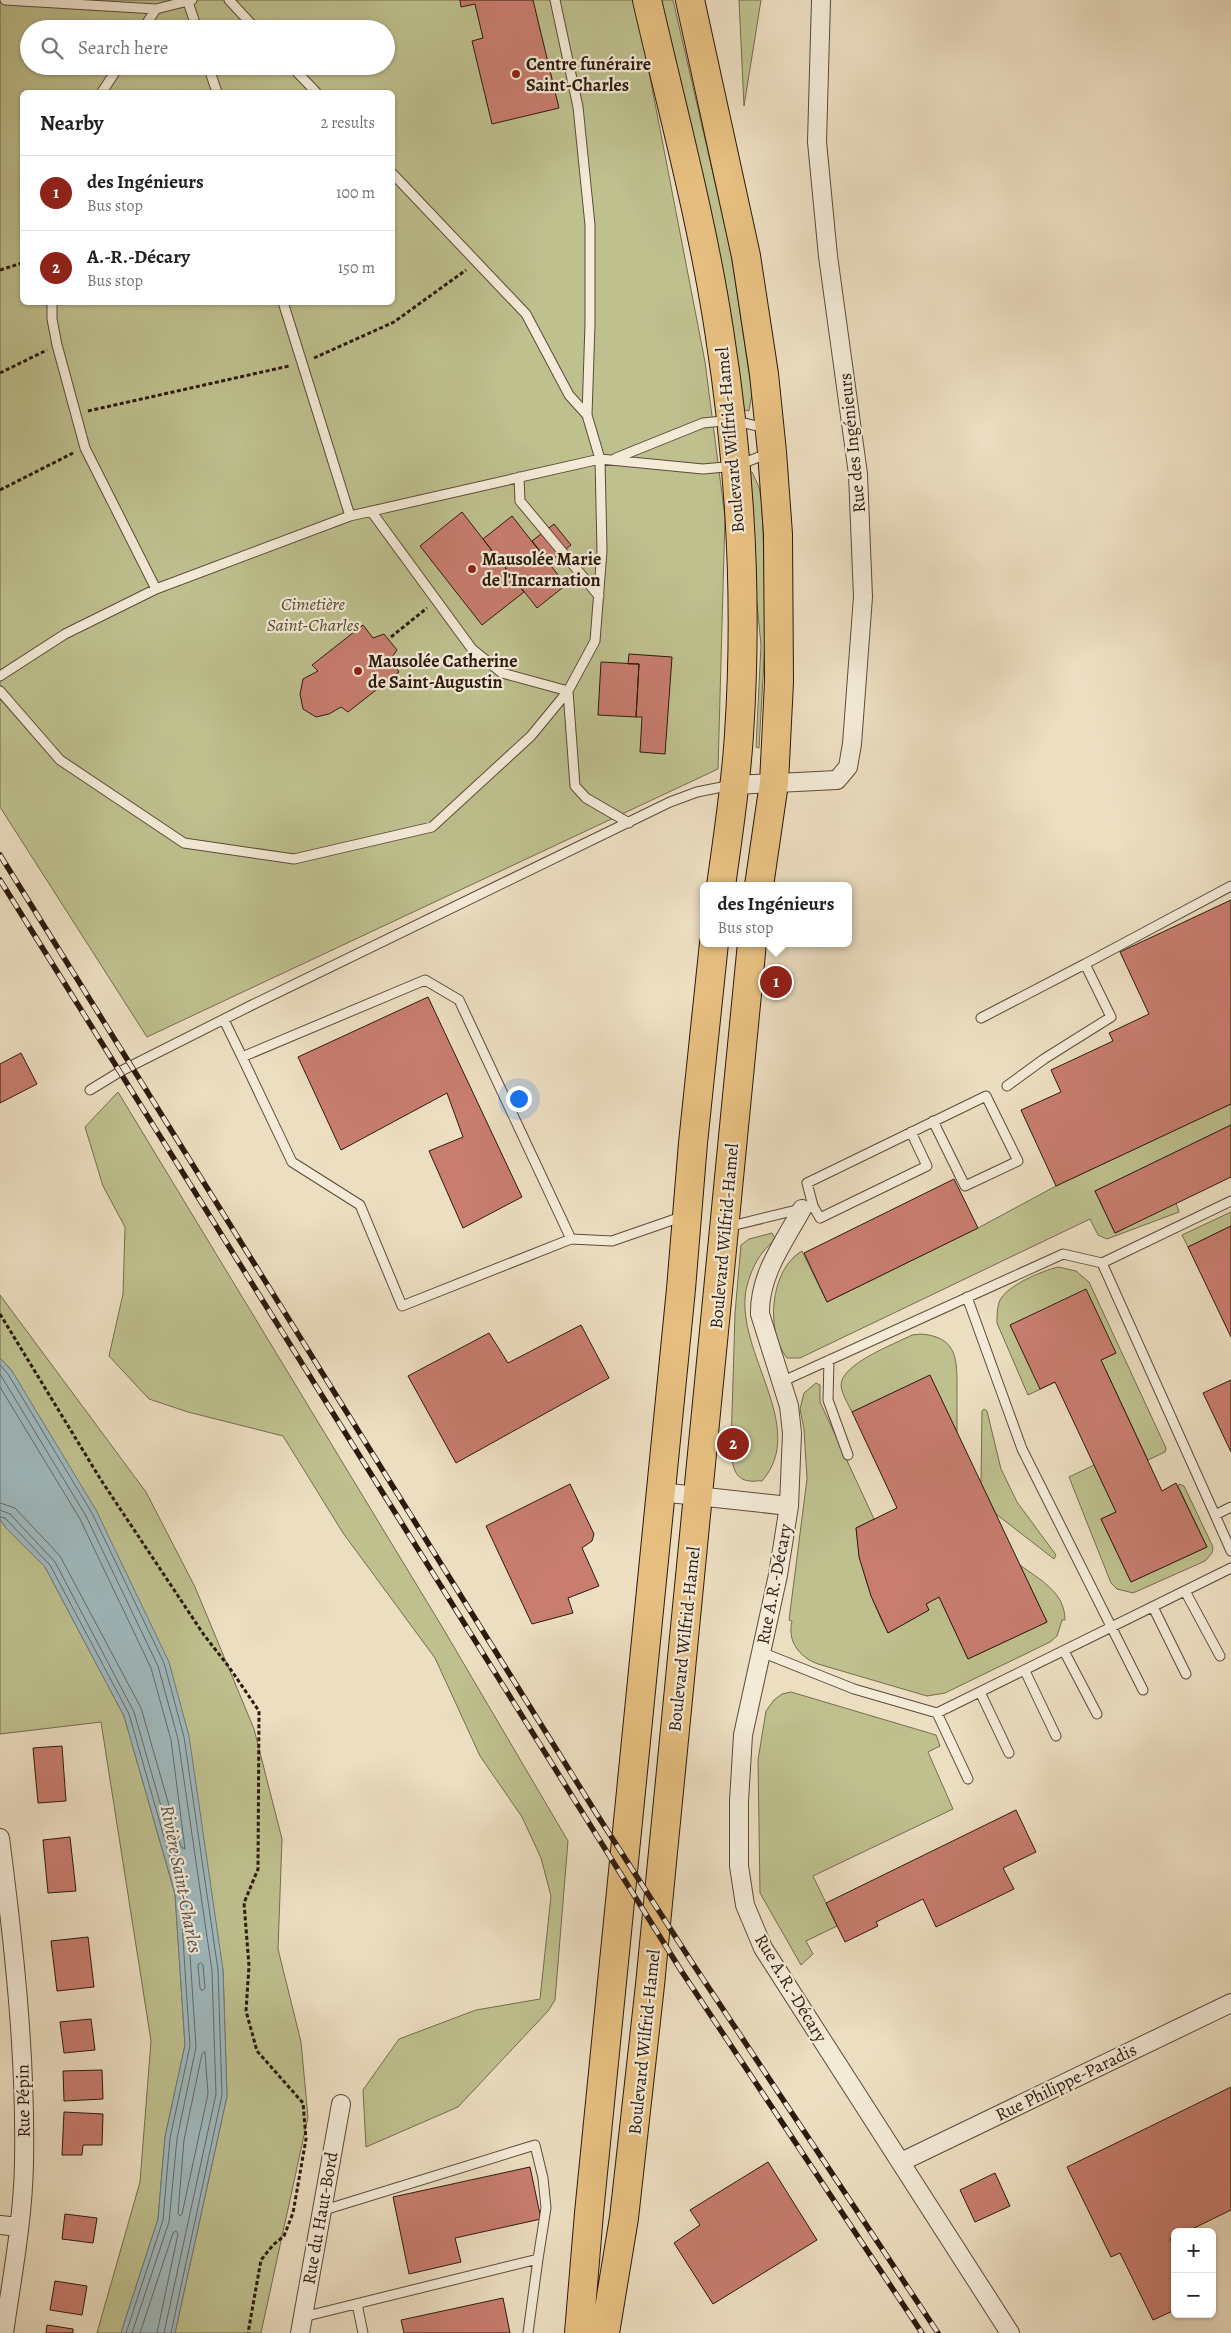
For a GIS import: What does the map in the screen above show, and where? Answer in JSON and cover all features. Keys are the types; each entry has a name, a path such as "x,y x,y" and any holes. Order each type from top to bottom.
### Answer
{"main road":[{"name":"Boulevard Wilfrid-Hamel","path":"647,0 699,226 719,327 732,420 736,466 743,604 740,734 722,882"},
{"path":"690,0 746,256 764,374 771,441 780,608 779,682 774,783 760,882"},
{"path":"579,2333 714,947"},
{"name":"Boulevard Wilfrid-Hamel","path":"605,2333 626,2208 699,1496 752,947"}],"street":[{"name":"Rue des Ingénieurs","path":"735,784 837,780 848,767 852,744 864,597 858,474 828,256 817,142 821,0"},
{"name":"Rue A.R.-Décary","path":"808,1207 767,1272 759,1300 760,1314 789,1406 792,1433 789,1506 778,1575 743,1735 739,1801 739,1866 745,1905 763,1948 1010,2333"},
{"name":"Rue A.R.-Décary","path":"660,1492 789,1506"},
{"name":"Rue Pépin","path":"0,1838 13,1948 22,2065 24,2165 19,2227 4,2333"},
{"name":"Rue Philippe-Paradis","path":"901,2162 1231,2003"},
{"name":"Rue du Haut-Bord","path":"301,2325 341,2104"},
{"path":"0,2225 19,2227"}],"lane":[{"path":"5,0 156,9 190,1 195,20"},
{"path":"229,0 248,20"},
{"path":"0,691 60,760 184,843 294,859 432,826 531,736 568,690 595,641 602,551 600,459 587,415 590,324 590,226 578,107 555,0"},
{"path":"149,20 156,9"},
{"path":"103,90 113,75"},
{"path":"211,75 216,90"},
{"path":"300,75 314,90"},
{"path":"395,176 526,314 569,395 587,415"},
{"path":"52,305 52,319 57,345 85,448 156,589"},
{"path":"284,305 350,516"},
{"path":"0,676 65,634 156,589 350,516 600,459 703,469 736,466 771,441 732,420 703,424 613,459"},
{"path":"519,477 520,501 599,596"},
{"path":"370,511 472,649 502,673 568,690"},
{"path":"568,690 575,786 586,798 629,822"},
{"path":"90,1090 121,1072 224,1020 629,822 697,792 735,784"},
{"path":"981,1018 1231,886"},
{"path":"1008,1086 1044,1059 1111,1017 1085,964"},
{"path":"242,1058 425,980 459,1000 571,1239"},
{"path":"224,1020 292,1162 360,1205 402,1306 571,1239 612,1241 687,1215"},
{"path":"911,1132 927,1166 820,1218 808,1207 808,1183 933,1121 989,1095 1018,1161 965,1186 933,1121"},
{"path":"781,1382 1063,1254 1102,1263 1231,1202"},
{"path":"724,1228 808,1207"},
{"path":"1102,1263 1231,1551"},
{"path":"967,1297 1022,1449 1144,1690"},
{"path":"829,1360 828,1400 848,1455"},
{"path":"1216,1515 1231,1507"},
{"path":"761,1652 854,1689 937,1713 1231,1568"},
{"path":"1185,1591 1220,1656"},
{"path":"1153,1607 1186,1674"},
{"path":"1064,1651 1097,1714"},
{"path":"1025,1671 1056,1736"},
{"path":"980,1692 1009,1753"},
{"path":"937,1713 968,1779"},
{"path":"321,2211 535,2145 543,2178 546,2208 528,2333"},
{"path":"301,2325 357,2304 538,2259"},
{"path":"357,2304 363,2333"}],"path":[{"path":"0,270 20,263"},
{"path":"76,414 302,363 394,322 477,263"},
{"path":"0,373 57,345"},
{"path":"0,490 85,448"},
{"path":"391,637 436,600"},
{"path":"0,1314 101,1480 204,1635 229,1666 259,1711 258,1868 244,1903 249,1966 246,2011 257,2051 303,2103 306,2139 293,2213 284,2236 273,2245 261,2260 248,2333"}],"green space":[{"name":"Cimetière Saint-Charles","path":"0,0 635,0 705,362 725,517 718,769 147,1037 0,807"},
{"path":"659,0 673,0 731,252 752,393 749,411 741,409"},
{"path":"739,0 761,0 744,106"},
{"path":"749,472 752,472 759,487 762,505 766,624 759,748 756,747 761,645 749,521"},
{"path":"118,1092 441,1625 568,1841 555,2000 548,2011 458,2107 366,2147 363,2090 399,2039 476,2010 540,1999 551,1896 541,1858 522,1817 480,1756 435,1658 343,1533 283,1436 188,1412 149,1399 109,1356 123,1294 125,1227 103,1186 85,1127"},
{"path":"1231,1104 1231,1125 1095,1191 1115,1233 1176,1203 1179,1212 1107,1239 1098,1235 1090,1219 800,1358 787,1358 780,1346 774,1317 774,1301 777,1286 791,1260 802,1251 827,1302 978,1228 1056,1186"},
{"path":"1231,1212 1231,1226 1188,1247 1182,1235"},
{"path":"772,1233 775,1238 763,1252 752,1270 746,1290 745,1314 750,1339 775,1413 778,1437 774,1460 762,1481 751,1481 744,1480 736,1473 732,1458 735,1313 741,1245 749,1239"},
{"path":"1058,1267 1076,1271 1089,1282 1166,1448 1165,1452 1148,1460 1101,1360 1028,1395 997,1323 998,1305 1004,1294 1010,1289 1035,1275"},
{"path":"0,1295 146,1492 195,1587 254,1729 282,1839 278,1949 301,2042 308,2117 261,2333 175,2333 227,2096 223,1970 12,1371 0,1358"},
{"path":"921,1334 941,1339 948,1344 955,1358 957,1376 957,1432 929,1376 852,1412 843,1392 841,1386 843,1378 849,1370 882,1349 912,1335"},
{"path":"816,1383 820,1385 820,1402 874,1519 856,1528 860,1556 867,1582 876,1608 888,1633 929,1610 926,1604 939,1597 968,1659 1047,1622 1020,1565 1050,1588 1061,1602 1065,1620 1062,1620 1057,1636 1050,1642 945,1693 927,1696 818,1664 800,1653 793,1642 791,1635 792,1621 789,1620 807,1479 804,1429 800,1409 804,1393"},
{"path":"984,1409 987,1411 1001,1469 1017,1502 1056,1555 1054,1559 996,1514 981,1484 982,1411"},
{"path":"1094,1465 1116,1512 1101,1519 1131,1582 1207,1547 1178,1486 1179,1484 1184,1486 1213,1547 1212,1553 1205,1561 1133,1593 1117,1589 1111,1583 1069,1477"},
{"path":"0,1519 6,1528 45,1567 124,1716 175,1894 185,2045 165,2137 158,2219 121,2333 97,2333 140,2182 151,2041 101,1722 0,1734"},
{"path":"791,1692 936,1735 940,1746 928,1752 953,1809 813,1876 837,1926 806,1941 813,1954 801,1965 760,1893 758,1760 766,1711 774,1700 782,1694"}],"water":[{"name":"Rivière Saint-Charles","path":"0,1358 12,1371 96,1510 169,1662 189,1736 223,1970 227,2096 175,2333 121,2333 158,2219 165,2137 185,2045 175,1894 124,1716 45,1567 6,1528 0,1519"}],"building":[{"name":"Centre funéraire Saint-Charles","path":"460,0 533,0 559,108 492,124 472,41 483,38 475,4 461,7"},
{"name":"Mausolée Marie de l'Incarnation","path":"462,512 524,592 482,625 420,546"},
{"path":"512,516 566,585 537,608 483,539"},
{"path":"554,524 571,545 549,562 532,541"},
{"name":"Mausolée Catherine de Saint-Augustin","path":"363,625 373,638 384,634 397,650 390,660 399,672 348,712 341,707 329,714 316,717 303,709 300,694 303,679 318,671 312,665"},
{"path":"629,654 672,657 665,754 640,752 642,717 636,717 639,664 628,664"},
{"path":"601,662 639,664 636,717 598,715"},
{"path":"1231,900 1231,1104 1056,1186 1021,1110 1061,1092 1051,1070 1113,1041 1109,1033 1149,1014 1120,952"},
{"path":"428,997 522,1197 463,1228 429,1151 463,1137 447,1093 341,1150 298,1057"},
{"path":"21,1053 37,1084 0,1103 0,1064"},
{"path":"1231,1125 1231,1177 1115,1233 1095,1191"},
{"path":"954,1179 978,1228 827,1302 804,1253"},
{"path":"1231,1226 1231,1337 1188,1247"},
{"path":"1086,1289 1116,1353 1101,1360 1162,1491 1176,1483 1207,1547 1131,1582 1101,1519 1116,1512 1055,1382 1040,1389 1010,1325"},
{"path":"581,1325 609,1378 456,1463 408,1376 489,1333 508,1363"},
{"path":"930,1375 1047,1622 968,1659 939,1597 926,1604 929,1610 888,1633 871,1596 859,1557 856,1528 897,1508 852,1412"},
{"path":"1231,1380 1231,1452 1203,1393"},
{"path":"570,1484 594,1534 592,1541 582,1548 599,1586 568,1598 573,1613 532,1624 486,1526"},
{"path":"62,1746 66,1801 38,1803 33,1748"},
{"path":"1016,1810 1036,1852 1003,1868 1014,1889 936,1927 923,1899 876,1922 878,1926 845,1942 826,1903"},
{"path":"70,1837 76,1891 48,1893 43,1840"},
{"path":"88,1937 94,1987 57,1991 51,1941"},
{"path":"91,2019 95,2050 64,2053 60,2022"},
{"path":"102,2070 103,2099 64,2101 63,2071"},
{"path":"1231,2087 1231,2210 1194,2228 1171,2228 1171,2312 1153,2320 1120,2253 1111,2257 1067,2167"},
{"path":"64,2112 103,2114 102,2145 83,2145 82,2155 62,2155"},
{"path":"768,2162 817,2240 713,2304 674,2243 700,2225 690,2210"},
{"path":"530,2167 541,2219 455,2238 461,2262 409,2274 393,2197"},
{"path":"995,2173 1010,2206 975,2222 960,2190"},
{"path":"65,2214 97,2218 93,2243 62,2239"},
{"path":"55,2281 87,2286 82,2315 50,2310"},
{"path":"503,2298 510,2333 404,2333 401,2320"},
{"path":"47,2325 73,2329 73,2333 46,2333"}],"railway":[{"path":"0,855 596,1813 691,1961 938,2333"},
{"path":"0,880 682,1972 922,2333"}],"place":[{"name":"Centre funéraire Saint-Charles","path":"516,74"},
{"name":"Mausolée Marie de l'Incarnation","path":"472,569"},
{"name":"Mausolée Catherine de Saint-Augustin","path":"358,671"},
{"name":"des Ingénieurs","path":"776,982"},
{"name":"A.-R.-Décary","path":"733,1444"}]}
